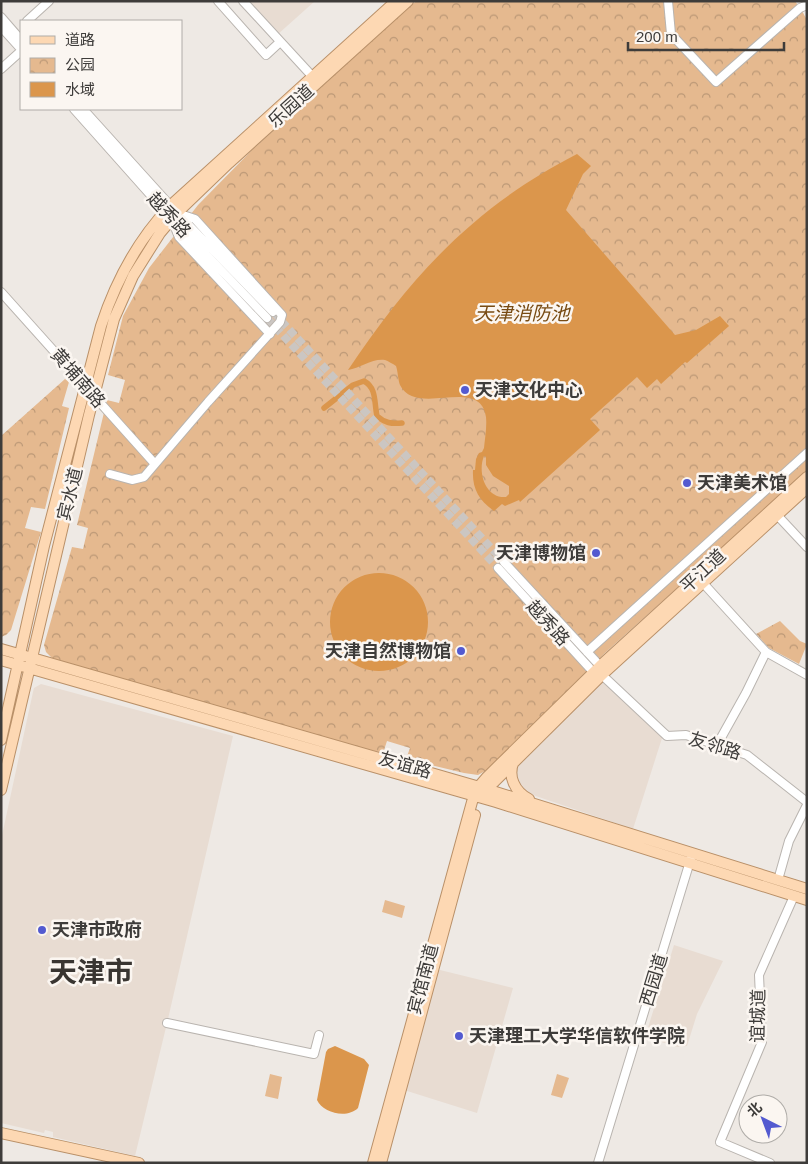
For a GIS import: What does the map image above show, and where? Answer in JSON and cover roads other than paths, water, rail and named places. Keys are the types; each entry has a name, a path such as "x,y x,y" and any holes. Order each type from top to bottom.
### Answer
{"main road":[{"name":"乐园道","path":"171,212 396,1"},
{"name":"乐园道","path":"315,79 408,1"},
{"name":"宾水道","path":"1,790 89,394 100,326 111,297 136,249 171,212"},
{"name":"宾水道","path":"1,740 44,546 89,394"},
{"name":"平江道","path":"600,673 807,477"},
{"name":"平江道","path":"600,673 703,583 807,488"},
{"name":"友谊路","path":"1,649 479,792 693,859 807,889"},
{"name":"友谊路","path":"1,660 479,792 547,808 807,900"},
{"path":"479,792 514,760 600,673"},
{"path":"479,792 600,673"},
{"path":"514,760 511,773 516,790 526,798 547,808"},
{"name":"宾馆南道","path":"373,1163 479,792"},
{"name":"宾馆南道","path":"382,1163 479,792"},
{"path":"1,1133 139,1163"},
{"path":"1,1140 108,1163"}],"street":[{"path":"30,20 50,1"},
{"path":"30,20 56,1"},
{"path":"218,1 266,55 280,42"},
{"path":"243,1 315,79"},
{"path":"668,1 671,34 716,82 800,8 807,5"},
{"path":"1,17 18,35"},
{"path":"1,27 18,35"},
{"path":"1,69 20,51"},
{"path":"1,75 20,58"},
{"name":"越秀路","path":"75,110 270,315"},
{"name":"越秀路","path":"84,110 171,212"},
{"path":"171,212 179,236 269,333"},
{"path":"110,473 136,480 144,477 280,322 282,315 195,219 171,212"},
{"name":"黄埔南路","path":"1,292 89,394"},
{"name":"黄埔南路","path":"1,298 153,465"},
{"path":"587,652 807,453"},
{"path":"777,515 807,547"},
{"name":"越秀路","path":"501,565 587,652 600,673 501,565"},
{"path":"703,583 766,652 807,675"},
{"path":"717,745 766,652"},
{"name":"友邻路","path":"600,673 666,736 686,735 747,755 807,803"},
{"path":"778,880 789,841 807,803"},
{"name":"西园道","path":"598,1163 693,859"},
{"name":"西园道","path":"602,1163 693,859"},
{"name":"谊城道","path":"770,1163 720,1142 762,1042 759,975 794,896"},
{"path":"167,1023 314,1054 319,1035"}],"water":[{"name":"天津消防池","path":"577,154 591,166 583,174 566,210 675,335 696,330 720,316 729,326 661,384 657,379 647,388 637,377 590,419 600,430 520,502 519,500 505,506 502,504 494,511 480,498 475,488 473,477 476,459 484,448 486,417 481,405 472,399 460,397 433,399 419,398 408,394 400,385 396,366 385,360 376,360 348,370 396,304 448,246 507,197","holes":["484,456 486,457 486,465 493,476 509,486 509,494 506,497 499,497 493,494 485,484 482,463"]},
{"path":"379,573 398,577 414,587 424,603 428,622 424,641 414,657 398,667 379,671 360,667 344,657 334,641 330,622 334,603 344,587 360,577"},
{"path":"335,1046 364,1059 369,1065 358,1108 342,1114 324,1108 317,1100 326,1052"}],"waterway":[{"path":"324,408 353,385 364,381 373,392 377,416 388,422 402,423"}],"tunnel":[{"path":"273,312 504,562"},
{"path":"267,318 498,568"}],"place":[{"name":"天津文化中心","path":"465,390"},
{"name":"天津美术馆","path":"687,483"},
{"name":"天津博物馆","path":"596,553"},
{"name":"天津自然博物馆","path":"461,651"},
{"name":"天津市政府","path":"42,930"},
{"name":"天津理工大学华信软件学院","path":"459,1036"}],"district":[{"name":"天津市","path":"91,972"}]}
